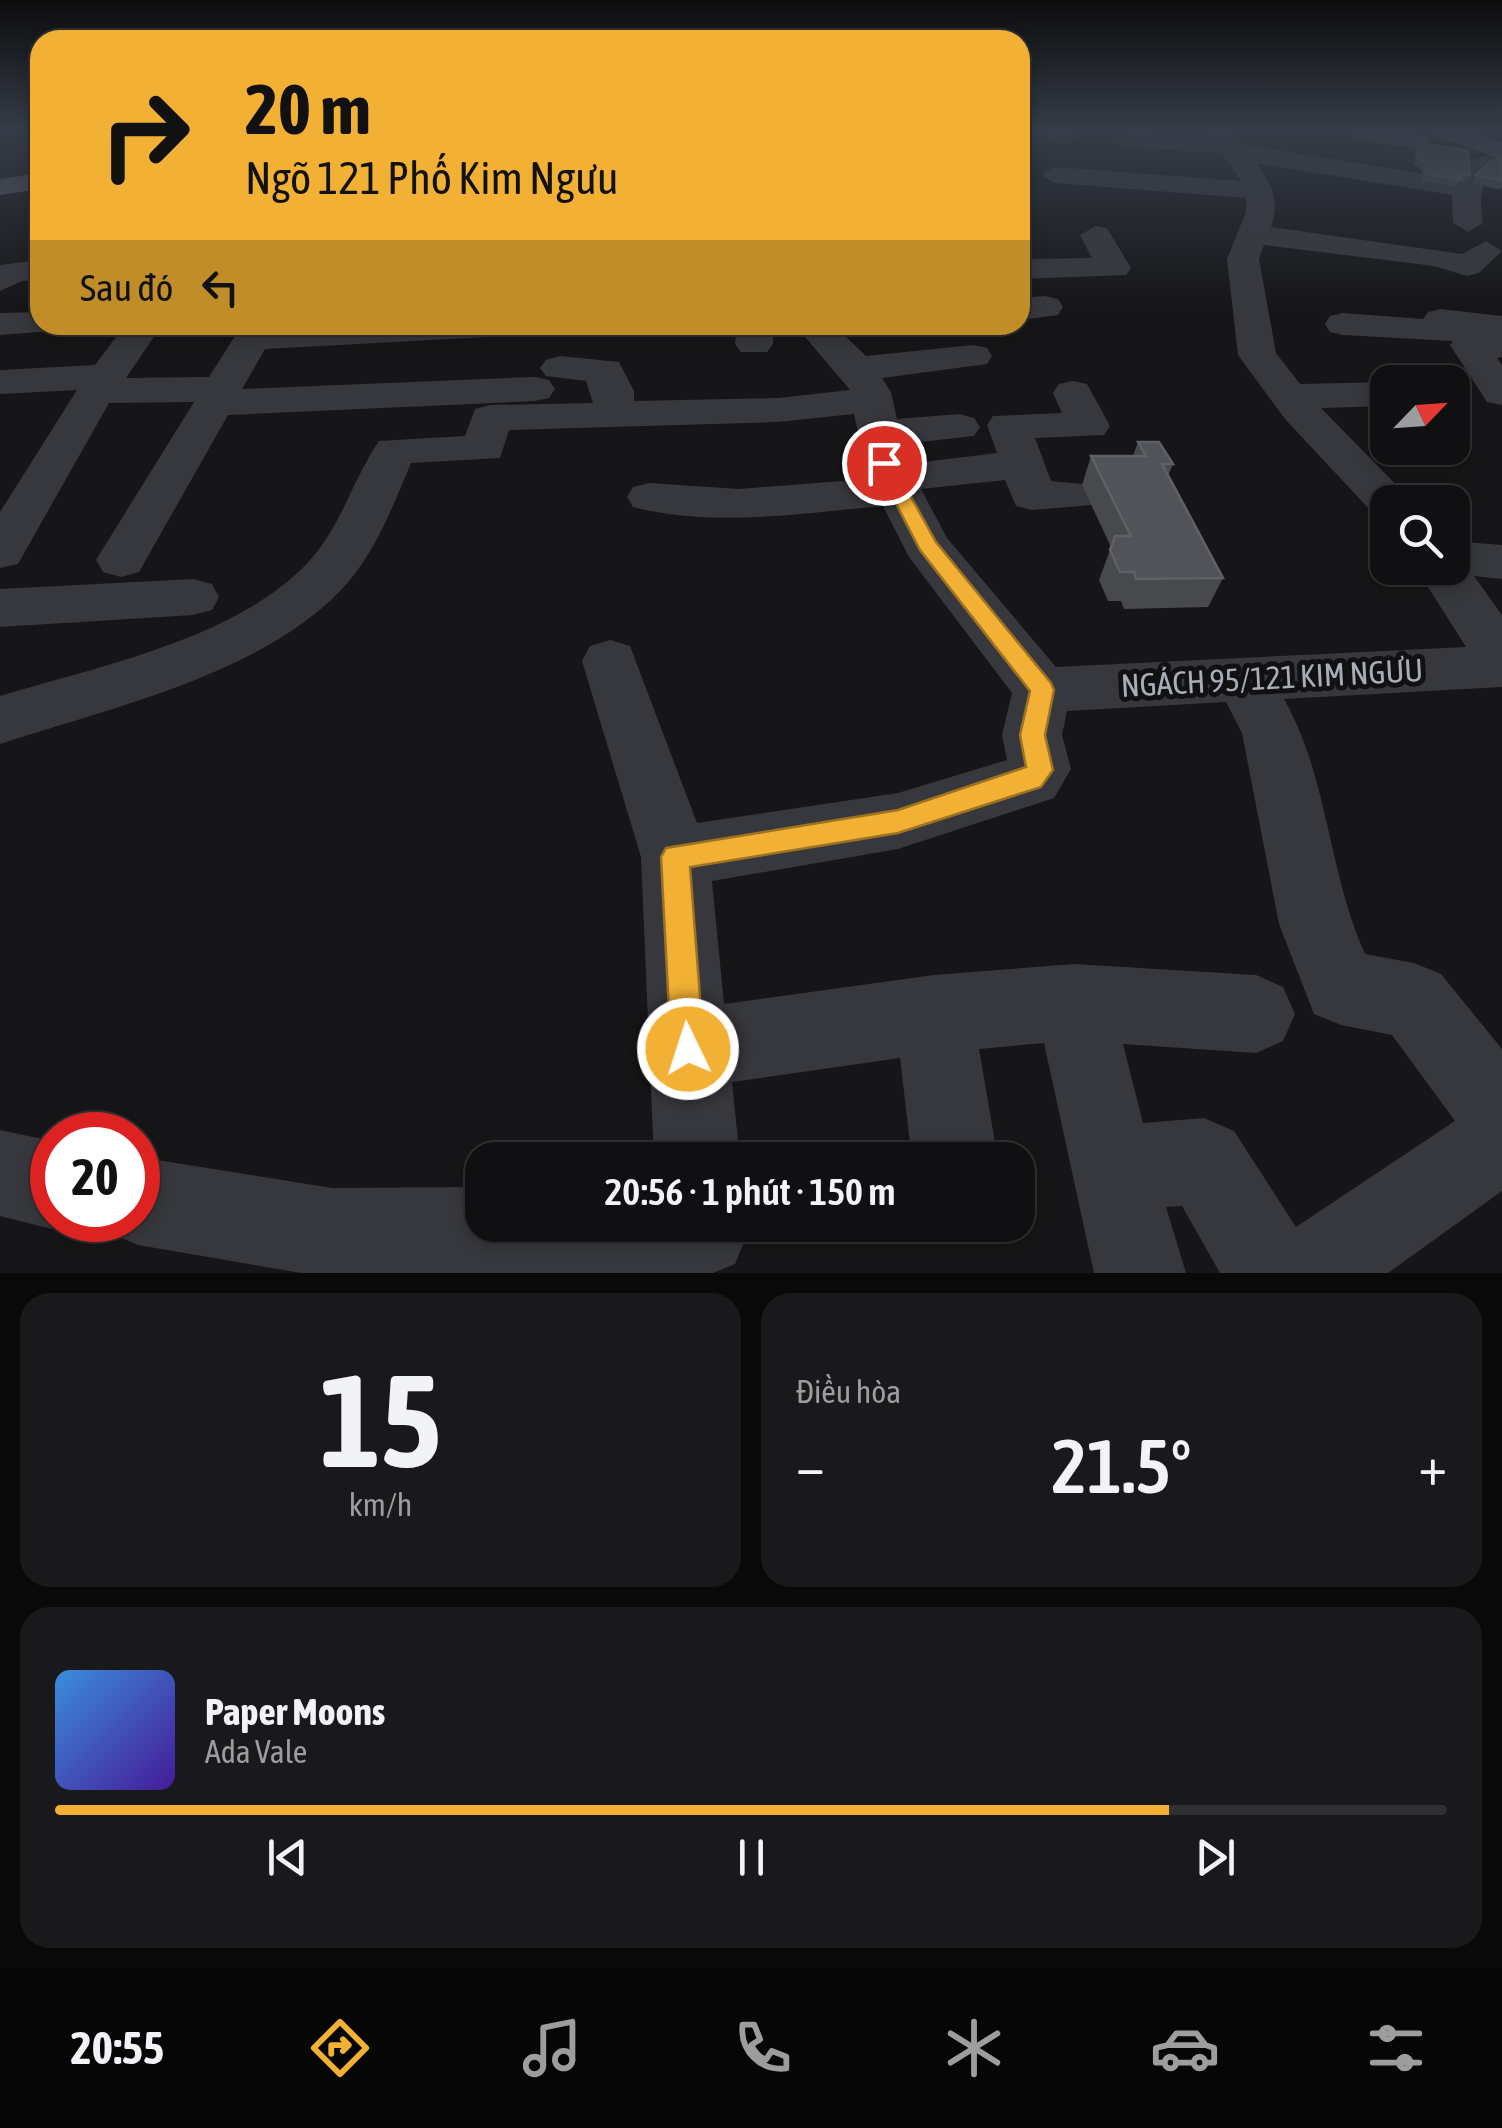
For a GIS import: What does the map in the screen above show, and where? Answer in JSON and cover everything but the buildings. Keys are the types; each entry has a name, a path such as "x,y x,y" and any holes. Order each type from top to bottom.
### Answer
{"street":[{"path":"1238,189 1260,191 1261,212 1243,229 1243,259 1257,356 1288,396 1374,485"},
{"path":"1243,229 1438,257 1467,266 1494,262 1466,220 1467,189"},
{"path":"1475,189 1502,197"},
{"path":"1430,216 1466,220"},
{"path":"1030,268 1083,278 1114,268 1096,236"},
{"path":"1344,324 1444,332 1441,320 1488,325 1491,348 1469,345 1501,393"},
{"path":"0,324 30,323"},
{"path":"0,552 102,384 137,335"},
{"path":"120,560 254,335"},
{"path":"676,857 898,822 1032,780 1040,770 1032,735 1042,690 927,546 879,434 819,335"},
{"path":"650,497 738,504 879,434 973,356"},
{"path":"0,382 102,384 218,396 564,360 605,370 606,392 614,391 613,414"},
{"path":"1074,393 1089,426 1008,425 1032,496 1077,496"},
{"path":"1470,394 1501,393"},
{"path":"1288,396 1370,394"},
{"path":"0,720 251,634 326,576 355,531 395,450 484,449 490,418 778,410 1023,464"},
{"path":"879,434 958,428"},
{"path":"0,486 46,481"},
{"path":"1470,559 1502,562"},
{"path":"1453,585 1502,657"},
{"path":"0,608 193,598"},
{"path":"610,661 676,857 695,1142"},
{"name":"NGÁCH 95/121 KIM NGƯU","path":"1042,690 1502,666"},
{"path":"1244,680 1272,734 1315,924 1340,987 1414,1001 1502,1115"},
{"path":"688,1049 934,1014 1074,1002 1256,1014"},
{"path":"1074,1002 1111,1168 1140,1273"},
{"path":"934,1014 952,1142"},
{"path":"1309,1273 1502,1140"},
{"path":"1111,1168 1204,1160 1272,1273"},
{"path":"0,1172 30,1179"},
{"path":"160,1207 328,1253 465,1242"}],"route":[{"path":"688,1049 676,857 898,822 1032,780 1040,770 1032,750 1032,735 1040,716 1042,690 927,546 884,463"}]}
